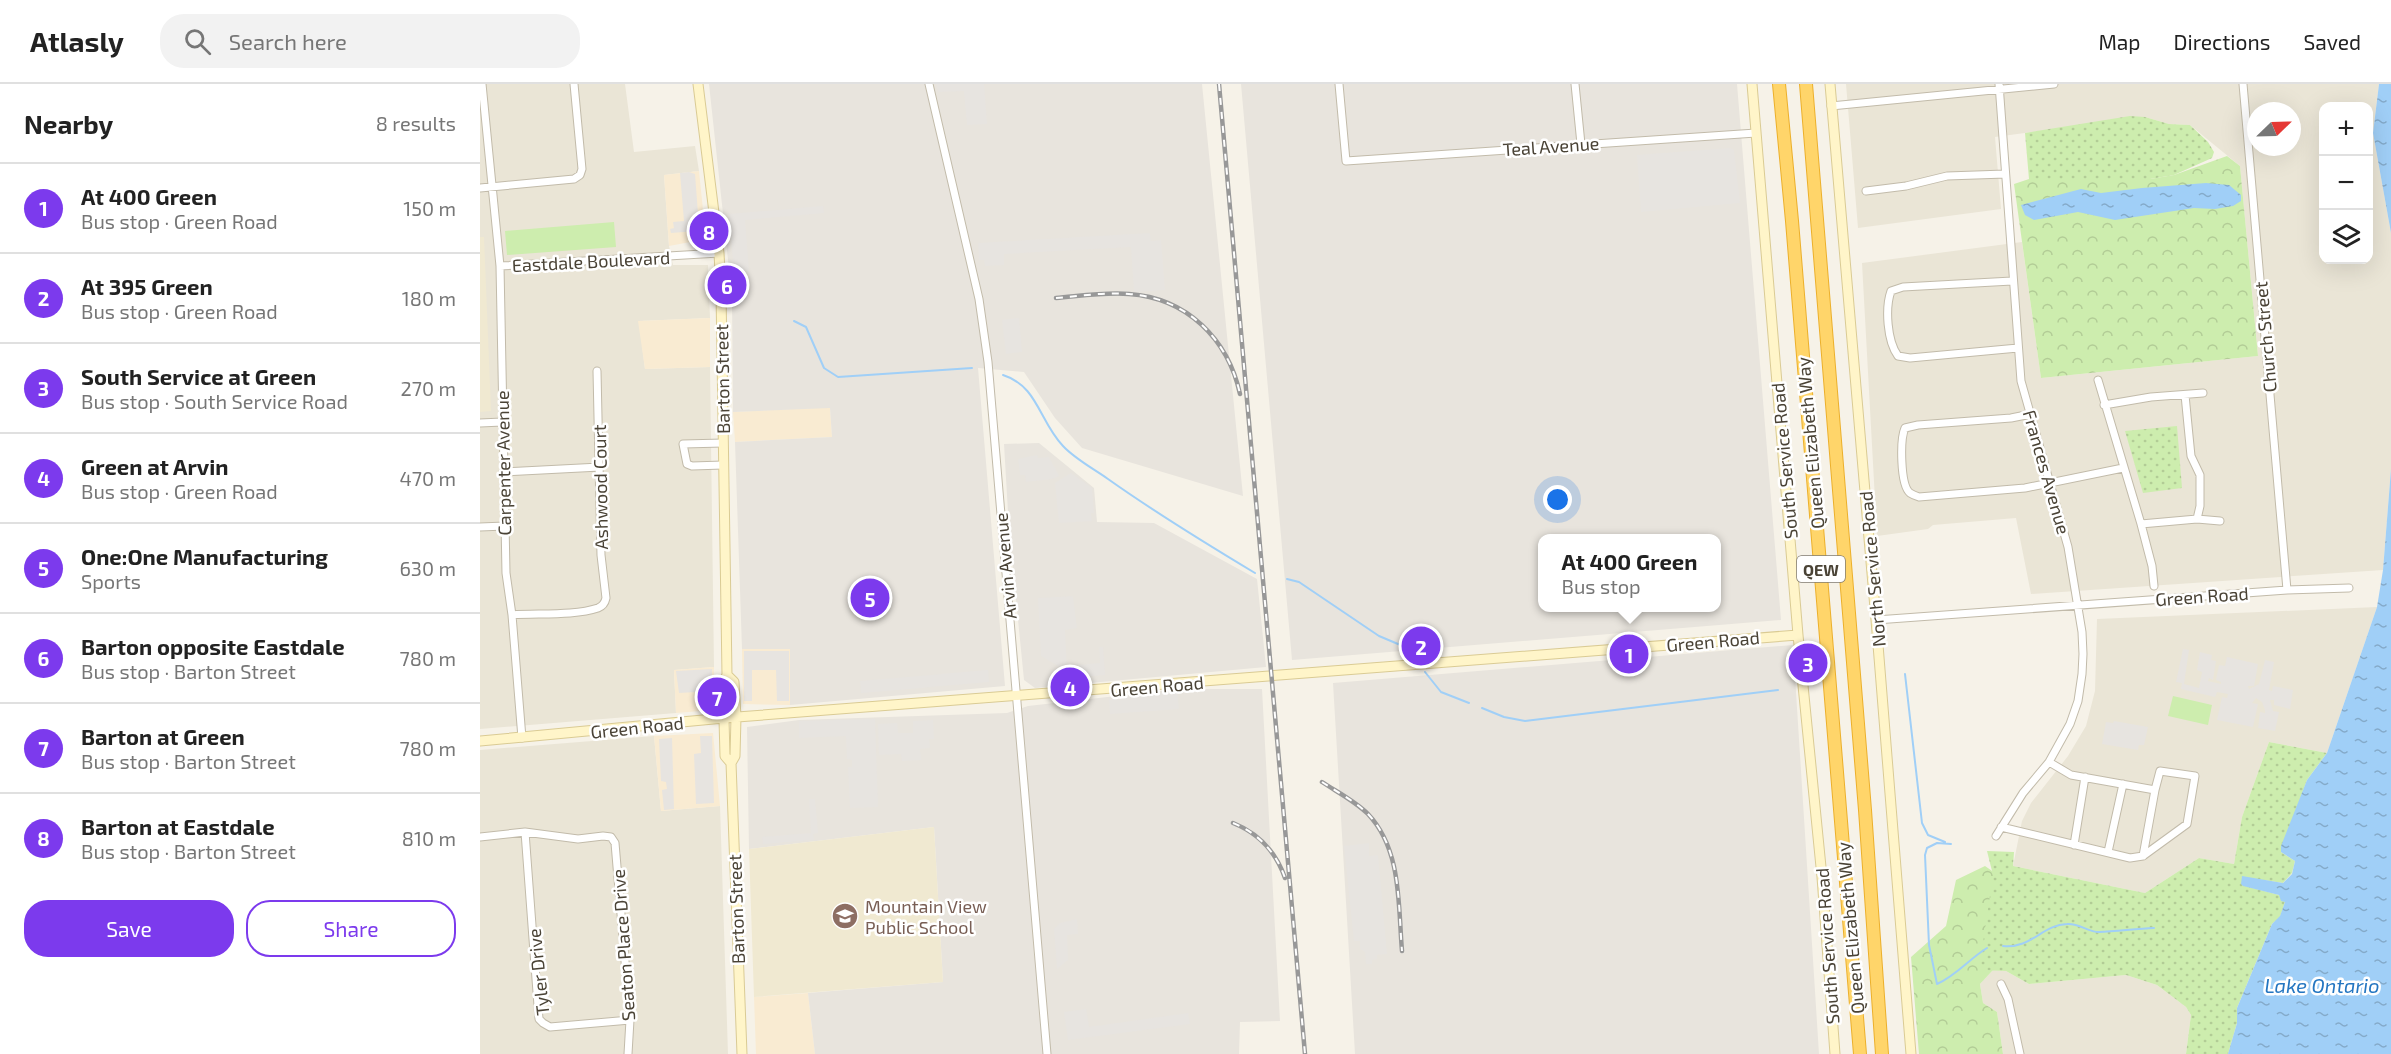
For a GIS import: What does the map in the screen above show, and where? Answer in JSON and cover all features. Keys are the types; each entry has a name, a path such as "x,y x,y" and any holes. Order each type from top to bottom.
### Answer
{"highway":[{"name":"Queen Elizabeth Way","path":"1779,84 1860,1054"},
{"name":"Queen Elizabeth Way","path":"1806,84 1882,1054"}],"street":[{"name":"Carpenter Avenue","path":"482,84 500,266 506,573 512,615 522,738"},
{"path":"480,188 574,178 580,175 582,169 574,84"},
{"name":"Barton Street","path":"698,84 719,253 727,675 723,683 725,756 731,763"},
{"name":"Arvin Avenue","path":"929,84 981,308 988,362 1047,1054"},
{"name":"Teal Avenue","path":"1339,84 1346,161 1756,133"},
{"path":"1575,84 1581,144"},
{"name":"South Service Road","path":"1752,84 1798,634 1822,877 1835,1054"},
{"name":"North Service Road","path":"1830,84 1911,1054"},
{"path":"1831,106 1999,87 2054,84"},
{"name":"Church Street","path":"2243,84 2288,590"},
{"name":"Frances Avenue","path":"1996,836 2023,793 2049,762 2070,724 2078,701 2083,654 2068,547 2020,381 1999,87"},
{"path":"1866,191 1906,186 1947,176 2005,174"},
{"name":"Eastdale Boulevard","path":"500,266 719,253"},
{"path":"2012,281 1903,287 1891,291 1888,300 1892,348 1898,356 1910,358 2018,348"},
{"name":"Ashwood Court","path":"512,615 579,611 600,608 605,603 601,555 597,371"},
{"path":"2098,380 2141,524 2152,566 2154,586"},
{"path":"2104,405 2151,397 2203,393"},
{"path":"2185,395 2191,456 2199,475 2200,506 2197,519"},
{"path":"2031,414 1905,428 1901,438 1904,484 1909,493 1919,497 2025,489 2123,468"},
{"path":"480,423 502,422"},
{"path":"723,443 683,444 687,464 693,466 723,465"},
{"path":"503,472 600,467"},
{"path":"2141,524 2197,519 2220,521"},
{"path":"480,527 505,526"},
{"name":"Green Road","path":"1876,620 2288,590 2349,588"},
{"name":"Green Road","path":"480,741 736,717 1017,697 1798,634"},
{"name":"Barton Street","path":"727,675 734,682 736,717 735,756 731,763 742,1054"},
{"path":"2049,762 2071,775 2155,789"},
{"path":"2001,827 2130,858 2143,856 2187,824 2195,776 2160,771 2143,856"},
{"path":"2074,845 2085,777"},
{"path":"2108,852 2123,784"},
{"path":"480,837 525,832"},
{"name":"Seaton Place Drive","path":"525,832 578,839 603,836 611,837 615,843 630,1020 628,1054"},
{"name":"Tyler Drive","path":"525,832 539,1019 550,1027 630,1020"},
{"path":"2001,984 2008,999 2019,1054"}],"shaded area":[{"path":"480,84 625,84 634,152 695,146 699,171 664,175 669,246 673,265 708,265 710,318 639,321 645,369 710,367 714,667 674,670 676,713 480,729"},
{"path":"709,84 1202,84 1243,496 1082,448 1055,418 1024,372 978,368 1005,686 790,705 790,649 742,649 735,442 832,437 830,408 733,412 732,297"},
{"path":"936,84 984,84 987,124 967,125 964,91 938,92"},
{"path":"1241,84 1737,84 1781,620 1292,660"},
{"path":"1846,84 2379,84 2373,133 2391,233 2391,469 2383,570 2031,594 2016,518 1933,525 1928,529 1877,536 1862,263 2022,242 2041,378 2258,356 2240,166 2190,125 2169,124 2145,117 1995,137 2001,209 1858,228"},
{"path":"1730,148 1734,150 1740,203 1641,212 1637,155"},
{"path":"699,171 706,239 669,246 664,175"},
{"path":"680,173 695,174 699,227 696,231 671,233 670,229 674,228 673,222 684,221"},
{"path":"823,206 824,213 745,220 749,271 734,272 729,214"},
{"path":"1150,233 1151,241 1161,240 1165,290 1134,292 1131,247 1004,254 1004,265 985,266 984,260 979,260 978,243"},
{"path":"480,237 484,237 491,411 480,412"},
{"path":"710,318 710,367 645,369 638,321"},
{"path":"1019,318 1022,352 1006,354 1002,320"},
{"path":"830,407 832,437 735,442 733,412"},
{"path":"1039,443 1094,488 1097,522 1154,523 1257,579 1266,667 1035,688 1024,680 1009,529 1004,444"},
{"path":"1037,455 1038,458 1049,457 1059,476 1026,482 1025,475 1020,475 1018,459"},
{"path":"1071,473 1092,488 1094,513 1091,513 1092,521 1059,523 1055,483"},
{"path":"1073,596 1077,628 1065,630 1067,671 1041,656 1038,598"},
{"path":"2377,607 2327,753 2269,742 2242,817 2234,864 2199,858 2145,893 2013,866 2022,821 2031,803 2068,756 2086,726 2095,691 2097,619"},
{"path":"1793,645 1819,1054 1355,1054 1333,683"},
{"path":"1099,647 1103,647 1105,675 1070,678 1069,666 1100,663"},
{"path":"742,649 790,649 790,705 743,704"},
{"path":"2183,649 2189,650 2184,684 2199,688 2202,672 2197,670 2200,652 2212,655 2211,660 2216,661 2213,680 2209,678 2208,681 2221,684 2216,680 2219,665 2225,666 2227,657 2258,664 2254,686 2248,686 2249,689 2259,684 2265,660 2274,662 2269,690 2272,691 2273,686 2293,690 2290,709 2274,705 2274,700 2270,700 2273,711 2279,712 2275,731 2258,728 2260,712 2265,713 2265,710 2262,702 2256,698 2252,703 2258,704 2253,727 2217,720 2222,697 2227,698 2228,694 2217,692 2215,697 2181,689 2182,683 2176,682"},
{"path":"744,651 789,651 789,701 777,701 776,670 752,670 752,701 744,701"},
{"path":"714,667 713,710 676,713 674,670"},
{"path":"712,669 712,691 679,693 676,671"},
{"path":"988,670 989,682 861,693 860,681"},
{"path":"1178,689 1262,689 1280,1021 1240,1022 1239,1054 815,1054 808,993 943,982 934,827 749,849 747,727 799,720 1007,713 1028,706"},
{"path":"1177,691 1179,709 1110,714 1109,699"},
{"path":"875,719 878,807 850,808 848,767 852,767 852,760 847,759 846,736 799,738 799,721"},
{"path":"933,720 934,739 929,739 930,748 920,749 921,760 902,761 901,754 879,755 878,724 897,723 898,733 913,733 913,721"},
{"path":"2114,721 2148,727 2144,745 2139,745 2138,750 2102,744 2106,722 2113,723"},
{"path":"713,733 720,806 661,811 654,736"},
{"path":"654,736 661,811 720,806 728,1054 480,1054 480,750"},
{"path":"700,736 712,736 714,803 696,804 694,754 701,753"},
{"path":"672,738 674,809 664,810 662,790 667,789 666,782 661,781 659,739"},
{"path":"809,799 815,799 818,833 813,834 814,840 763,844 762,837 811,833"},
{"name":"Mountain View Public School","path":"934,827 943,982 754,997 749,849"},
{"path":"1369,843 1369,856 1378,855 1387,954 1377,955 1377,959 1372,960 1372,964 1366,964 1365,952 1360,949 1360,941 1354,941 1344,846"},
{"path":"1077,919 1078,934 1067,935 1068,960 1057,969 1054,929 1060,923"},
{"path":"1993,970 2006,971 2029,984 2126,975 2157,985 2186,1007 2191,1015 2186,1054 2003,1054 1997,1012 1983,1003 1980,984"},
{"path":"808,993 815,1054 756,1054 754,997"},
{"path":"1086,1009 1089,1027 1188,1013 1190,1024 1068,1040 1064,1012"}],"green space":[{"path":"2130,116 2145,117 2169,124 2190,125 2208,142 2214,152 2212,158 2174,175 2150,179 2029,179 2025,133"},
{"path":"2227,156 2240,166 2258,356 2041,378 2014,184 2029,179 2150,179 2174,175"},
{"path":"614,222 616,247 507,255 505,231"},
{"path":"2177,426 2182,488 2143,493 2125,431"},
{"path":"2173,696 2212,705 2208,725 2168,716"},
{"path":"2269,742 2327,753 2307,780 2281,852 2295,861 2292,873 2283,883 2243,877 2242,885 2279,895 2285,902 2280,917 2272,924 2237,1008 2237,1023 2228,1054 2186,1054 2191,1015 2186,1007 2157,985 2126,975 2029,984 2006,971 1979,970 1993,875 1987,851 2014,852 2013,866 2145,893 2199,858 2234,864 2242,817"},
{"path":"1985,866 1998,875 1993,970 1980,984 1983,1003 1997,1012 2003,1054 1919,1054 1911,957 1946,926 1956,880"}],"water":[{"path":"2379,84 2391,84 2391,233 2373,133"},
{"path":"2206,183 2229,185 2241,195 2241,201 2233,206 2215,209 2194,208 2115,220 2078,212 2034,220 2025,215 2021,205 2081,189 2101,193"},
{"name":"Lake Ontario","path":"2391,469 2391,1054 2228,1054 2237,1023 2237,1008 2272,924 2280,916 2285,902 2281,901 2279,895 2243,886 2242,876 2283,883 2292,874 2295,861 2281,852 2281,846 2307,780 2327,753 2377,607 2383,570"}],"waterway":[{"path":"794,321 806,327 824,368 838,377 972,368"},
{"path":"1003,375 1024,387 1055,436 1073,455 1162,516 1255,573"},
{"path":"1287,579 1299,582 1379,636 1417,652"},
{"path":"1425,672 1441,692 1469,703"},
{"path":"1905,674 1922,823 1928,835 1945,842"},
{"path":"1482,708 1504,717 1525,721 1778,690"},
{"path":"1951,844 1937,843 1927,848 1925,855 1929,945 1937,984 1987,948"},
{"path":"2003,946 2013,946 2029,941 2058,925 2076,925 2099,932 2154,928"}],"railway":[{"path":"1219,84 1305,1054"},
{"path":"1056,298 1092,294 1129,294 1150,297 1169,304 1202,325 1215,339 1226,356 1240,394"},
{"path":"1322,782 1368,814 1379,828 1387,844 1396,879 1402,951"},
{"path":"1233,823 1250,832 1265,845 1277,860 1285,878"}],"place":[{"name":"Barton at Eastdale","path":"709,231"},
{"name":"Barton opposite Eastdale","path":"727,285"},
{"name":"One:One Manufacturing","path":"870,598"},
{"name":"At 395 Green","path":"1421,646"},
{"name":"At 400 Green","path":"1629,654"},
{"name":"South Service at Green","path":"1808,663"},
{"name":"Green at Arvin","path":"1070,687"},
{"name":"Barton at Green","path":"717,697"},
{"name":"Mountain View Public School","path":"845,916"}]}
